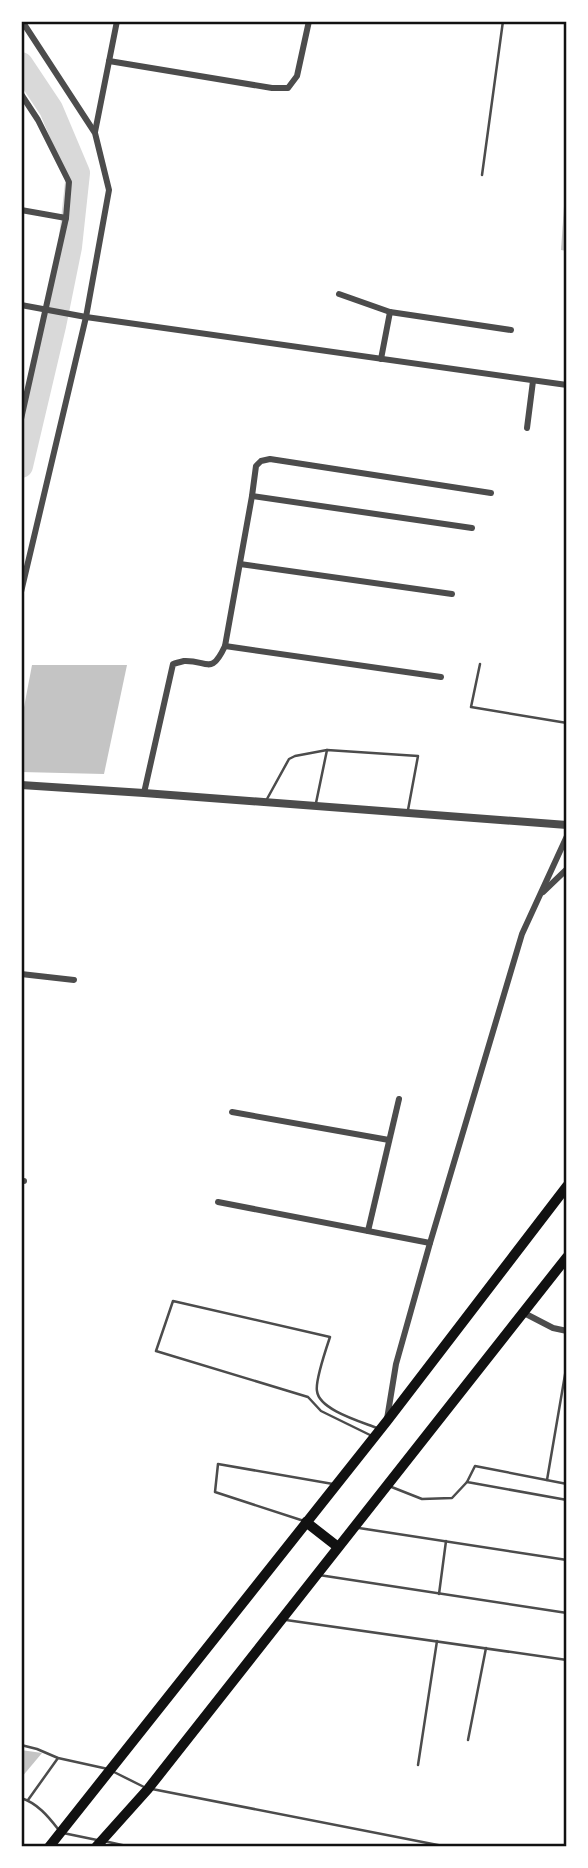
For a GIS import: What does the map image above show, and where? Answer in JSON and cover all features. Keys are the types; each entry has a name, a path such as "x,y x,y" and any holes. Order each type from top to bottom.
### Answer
{"main road":[{"path":"49,1847 380,1429 567,1186"},
{"path":"99,1844 148,1788 567,1257"},
{"path":"306,1522 338,1547"}],"street":[{"path":"21,592 84,317 109,190 95,133 22,21"},
{"path":"95,133 117,21"},
{"path":"109,61 272,88 288,88 298,76 309,21"},
{"path":"21,94 38,120 69,182 66,218 48,310 21,418"},
{"path":"21,209 66,218"},
{"path":"339,294 390,312 510,330"},
{"path":"21,305 84,317 567,385"},
{"path":"381,359 390,312"},
{"path":"527,428 533,381"},
{"path":"144,793 173,664 184,661 206,665 214,663 220,658 225,646 256,467 261,461 270,459 491,493"},
{"path":"252,496 472,528"},
{"path":"240,565 452,594"},
{"path":"225,646 441,677"},
{"path":"21,785 567,825"},
{"path":"380,1429 430,1243 522,934 567,836"},
{"path":"539,895 567,869"},
{"path":"21,974 74,981"},
{"path":"368,1231 398,1099"},
{"path":"232,1112 389,1140"},
{"path":"218,1202 430,1243"},
{"path":"524,1313 553,1328 567,1331"}],"lane":[{"path":"482,175 503,21"},
{"path":"480,664 471,707 567,723"},
{"path":"316,806 327,750"},
{"path":"265,802 289,759 295,756 327,750 418,756 407,813"},
{"path":"173,1301 330,1337 316,1390 320,1401 327,1407 380,1429 321,1411 309,1397 156,1351 173,1301"},
{"path":"547,1480 567,1363"},
{"path":"306,1522 215,1492 218,1464 336,1484"},
{"path":"387,1485 422,1499 452,1498 467,1482 475,1466 567,1484"},
{"path":"467,1482 567,1500"},
{"path":"354,1527 567,1560"},
{"path":"439,1594 446,1541"},
{"path":"315,1575 567,1613"},
{"path":"280,1619 567,1660"},
{"path":"418,1765 437,1642"},
{"path":"468,1740 486,1648"},
{"path":"21,1745 58,1758 109,1769 148,1788 448,1847"},
{"path":"28,1800 58,1758"},
{"path":"21,1798 46,1814 60,1832 99,1844 131,1847"}],"building":[{"path":"567,192 567,251 561,250"},
{"path":"32,665 127,665 104,774 21,772 21,723"},
{"path":"21,1750 42,1753 21,1778"}],"waterway":[{"path":"21,64 51,109 78,173 70,247 21,466"}]}
